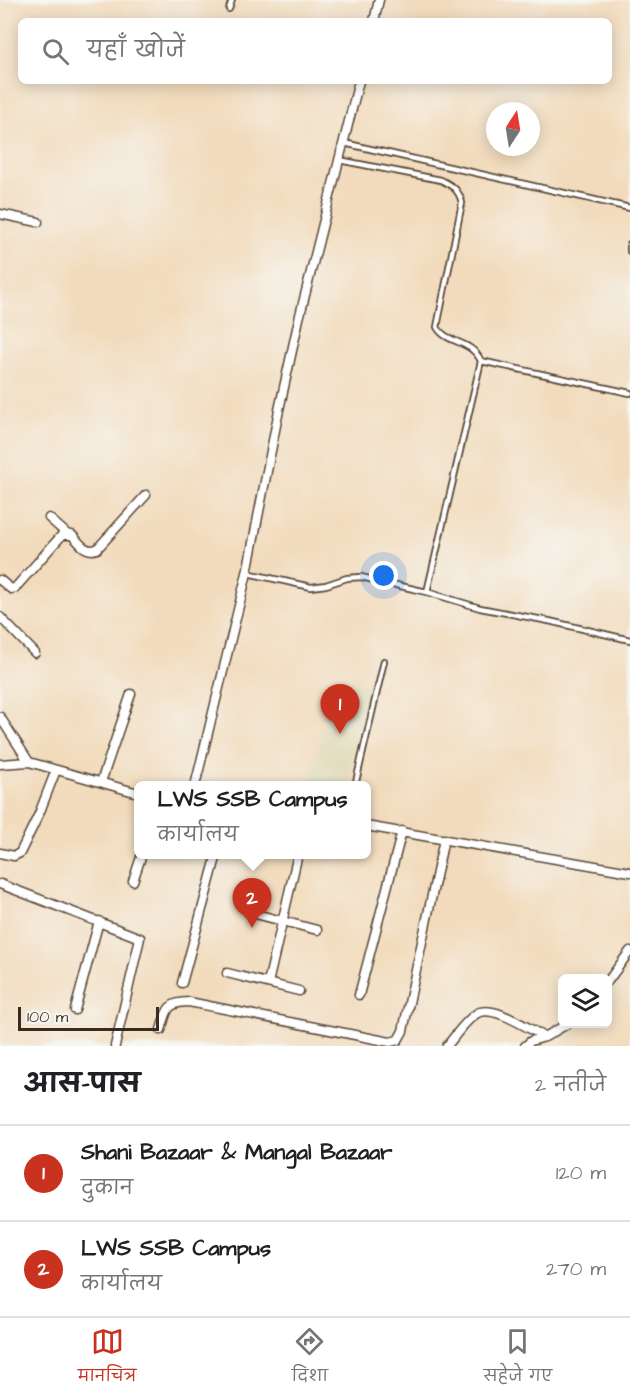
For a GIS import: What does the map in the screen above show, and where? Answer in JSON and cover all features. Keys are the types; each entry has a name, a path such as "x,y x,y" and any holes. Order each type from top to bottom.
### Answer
{"street":[{"path":"375,18 379,0"},
{"path":"196,781 247,573 292,353 358,84"},
{"path":"0,214 38,222"},
{"path":"49,518 67,534 72,535 86,550 91,551 97,549 146,495"},
{"path":"0,580 11,589 15,588 62,535 67,534"},
{"path":"0,617 35,653"},
{"path":"101,782 131,694"},
{"path":"0,717 28,762"},
{"path":"0,764 28,762 134,792"},
{"path":"0,854 20,853 39,814 56,770"},
{"path":"371,827 630,872"},
{"path":"359,995 402,831"},
{"path":"161,1030 173,1003 189,1002 390,1042 398,1040 403,1031 444,839"},
{"path":"133,881 141,859"},
{"path":"182,983 216,859"},
{"path":"268,983 297,859"},
{"path":"0,884 138,936 140,939 115,1046"},
{"path":"248,912 318,930"},
{"path":"75,1010 99,921"},
{"path":"612,976 630,951"},
{"path":"227,973 299,992"},
{"path":"447,1046 475,1014 482,1011 499,1013 542,1041"},
{"path":"525,1046 542,1041 560,1028"}],"lane":[{"path":"228,9 232,0"},
{"path":"344,143 630,208"},
{"path":"339,160 441,180 454,186 460,194 461,214 437,327 444,334 472,348 481,361 630,393"},
{"path":"630,244 630,251"},
{"path":"427,592 481,361"},
{"path":"247,573 311,587 361,577 427,592 480,609 549,621 630,640"},
{"path":"356,781 384,661"}],"shaded area":[{"path":"333,676 370,685 349,781 310,781"}],"place":[{"name":"Shani Bazaar & Mangal Bazaar","path":"340,734"},
{"name":"LWS SSB Campus","path":"252,928"}]}
